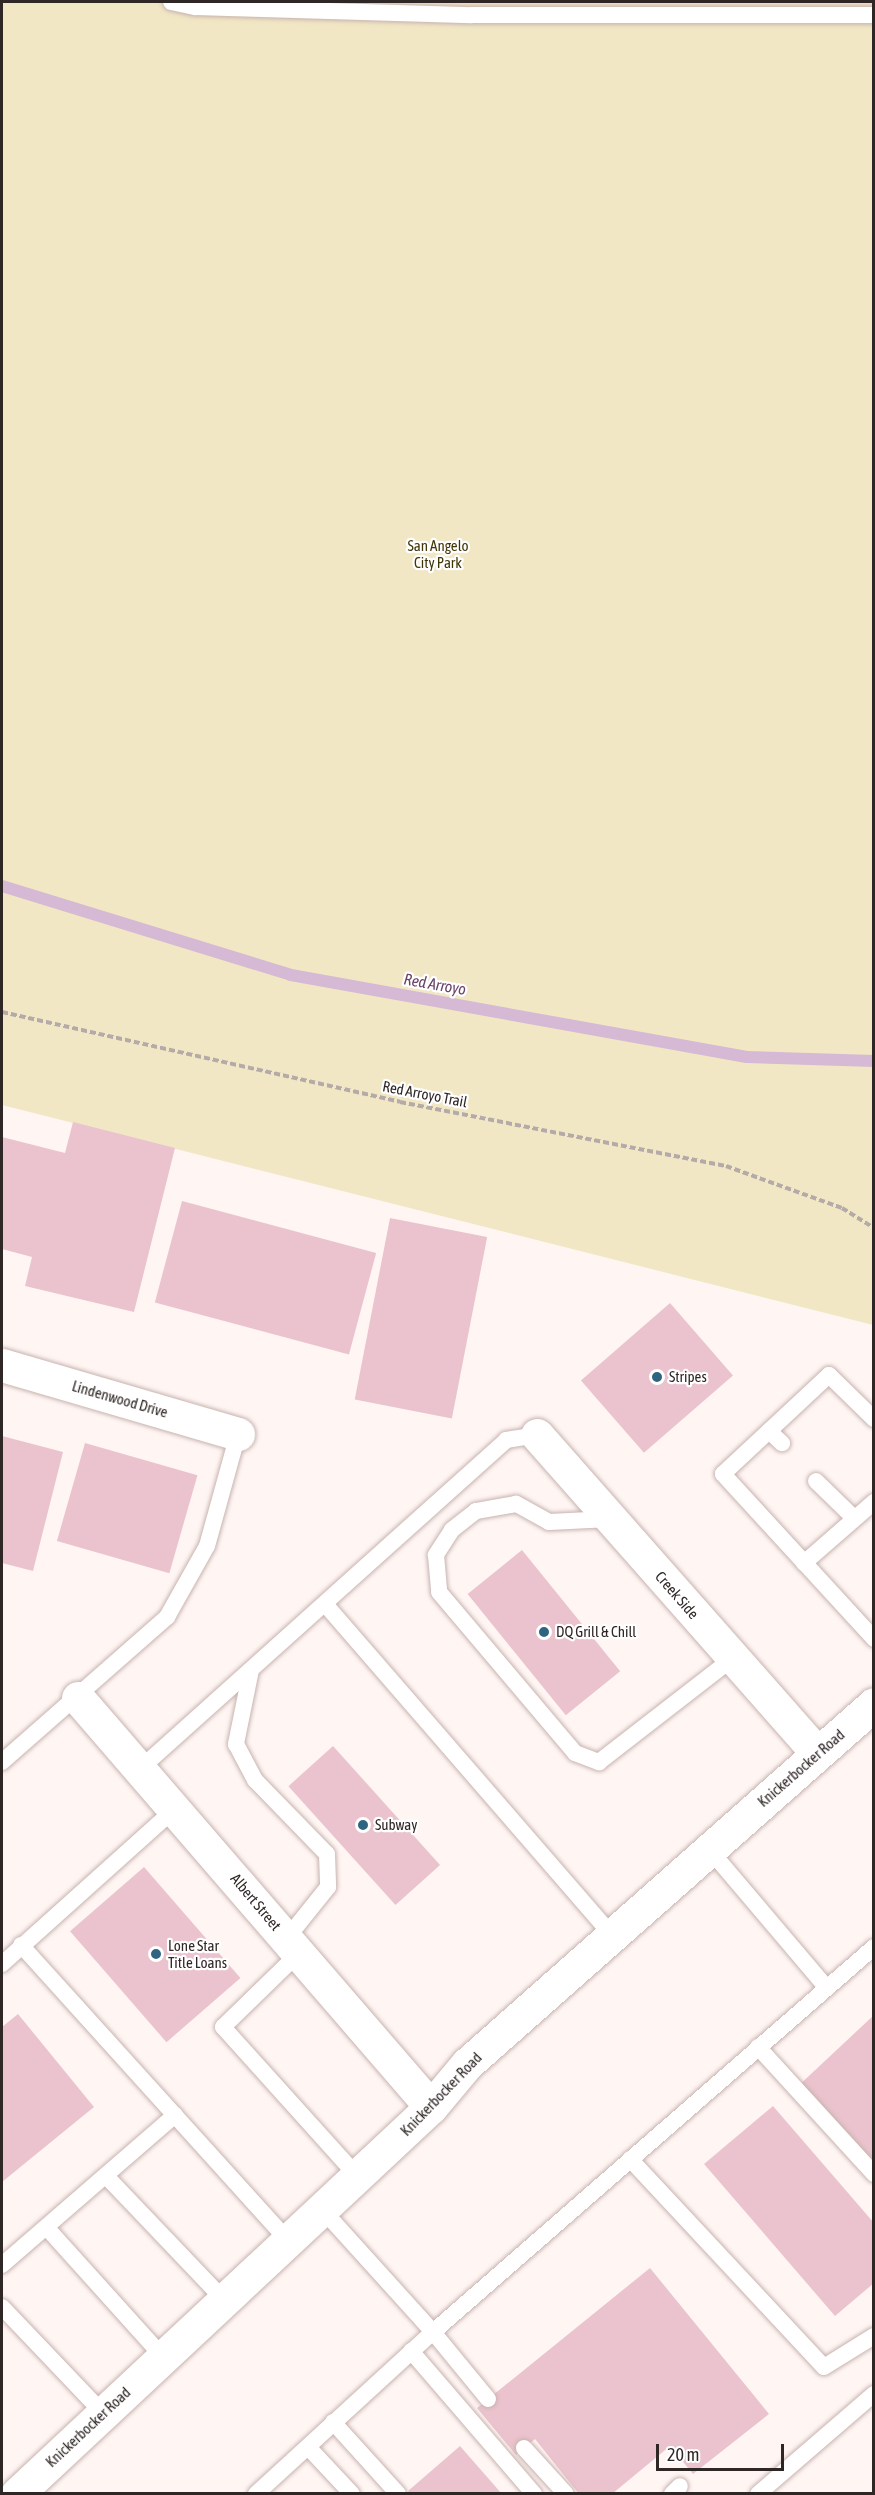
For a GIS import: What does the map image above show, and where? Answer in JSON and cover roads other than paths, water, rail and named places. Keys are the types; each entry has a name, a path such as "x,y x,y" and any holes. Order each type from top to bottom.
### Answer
{"street":[{"name":"Lindenwood Drive","path":"2,1365 238,1434"},
{"name":"Creek Side","path":"537,1436 817,1754"},
{"name":"Albert Street","path":"78,1698 176,1808 431,2107"},
{"name":"Knickerbocker Road","path":"17,2493 431,2107 467,2064 873,1704"}],"lane":[{"path":"171,2 195,7 472,15 873,15"},
{"path":"873,1419 830,1375 723,1474 873,1639"},
{"path":"769,1431 782,1443"},
{"path":"2,1762 78,1698 166,1617 207,1546 238,1434"},
{"path":"141,1768 506,1440 537,1436"},
{"path":"816,1481 854,1518"},
{"path":"804,1563 873,1502"},
{"path":"610,1519 549,1522 516,1504 476,1511 452,1530 436,1555 439,1592 575,1753 599,1762 733,1658"},
{"path":"325,1604 612,1935"},
{"path":"251,1670 237,1744 255,1780 327,1854 328,1887 293,1946 223,2027 357,2176"},
{"path":"2,1964 176,1808"},
{"path":"709,1849 827,1988"},
{"path":"21,1945 288,2240"},
{"path":"256,2493 411,2351 873,1947"},
{"path":"758,2048 873,2174"},
{"path":"2,2265 175,2115"},
{"path":"630,2159 824,2367 873,2336"},
{"path":"106,2175 224,2300"},
{"path":"322,2209 433,2332 488,2398"},
{"path":"47,2228 163,2357"},
{"path":"2,2307 103,2413"},
{"path":"411,2351 534,2493"},
{"path":"758,2493 873,2394"},
{"path":"333,2422 398,2493"},
{"path":"308,2447 352,2493"},
{"path":"524,2448 566,2493"}],"waterway":[{"name":"Red Arroyo","path":"2,886 291,975 747,1057 874,1061"}],"place":[{"name":"Stripes","path":"657,1377"},
{"name":"DQ Grill & Chill","path":"544,1632"},
{"name":"Subway","path":"363,1825"},
{"name":"Lone Star Title Loans","path":"156,1954"}],"park label":[{"name":"San Angelo City Park","path":"438,554"}]}
